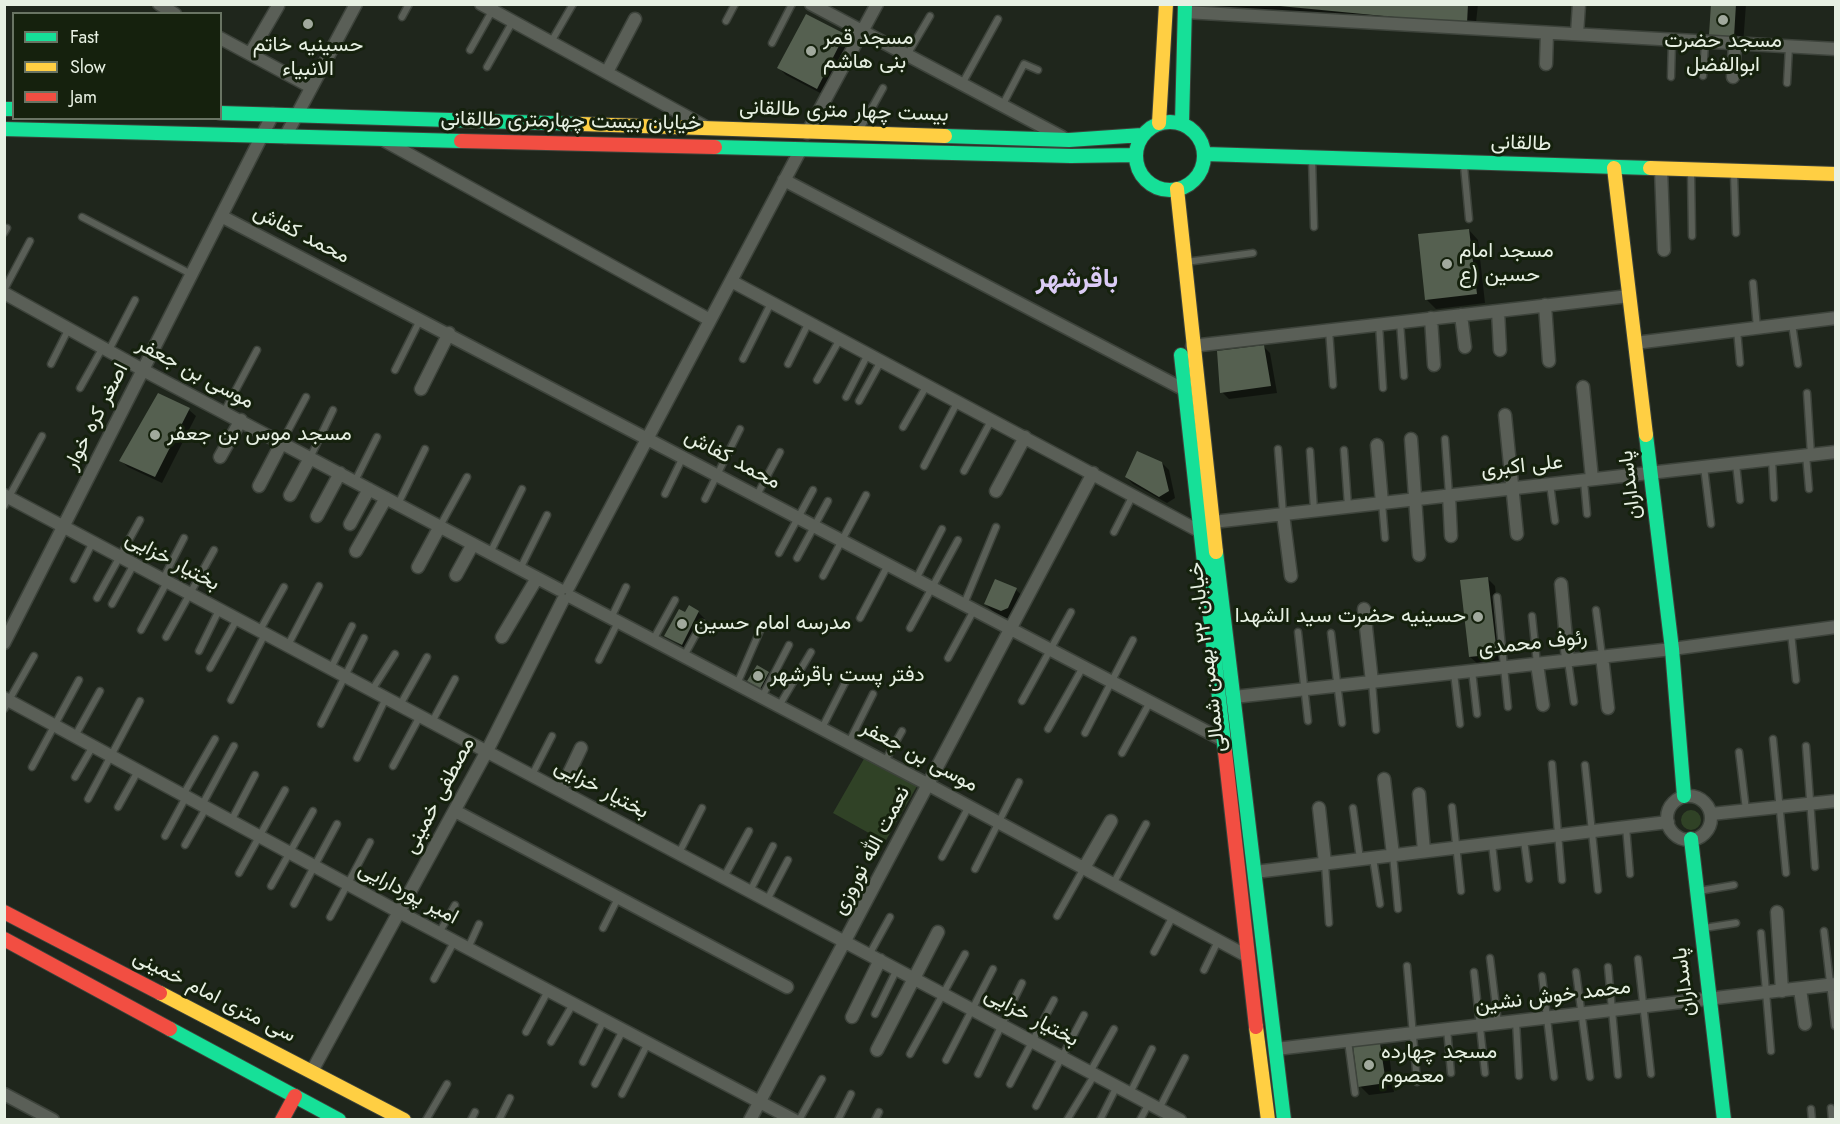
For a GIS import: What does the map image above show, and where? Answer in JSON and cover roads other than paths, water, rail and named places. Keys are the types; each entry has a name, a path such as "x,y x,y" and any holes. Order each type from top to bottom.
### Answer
{"street":[{"path":"159,4 172,12"},
{"path":"285,137 356,4"},
{"path":"481,4 495,8 513,21 710,129"},
{"path":"811,4 1069,140 1071,156"},
{"path":"801,149 807,133 877,4"},
{"path":"1159,123 1166,4"},
{"path":"1578,34 1579,4"},
{"path":"250,54 278,6"},
{"path":"1182,123 1185,8 1547,33 1836,49"},
{"path":"607,72 635,19"},
{"path":"1546,64 1547,33"},
{"path":"222,39 311,87"},
{"path":"1732,77 1735,44"},
{"name":"بیست چهار متری طالقانی","path":"222,113 1069,140 1142,135"},
{"name":"اصغر کره خوار","path":"4,643 273,114"},
{"path":"1159,123 1182,123 1198,135 1205,154 1200,173 1194,181 1171,189 1155,186 1141,173 1136,155 1142,135 1159,123"},
{"name":"خیابان بیست چهارمتری طالقانی","path":"4,129 1071,156 1136,155"},
{"path":"382,139 710,320"},
{"name":"مصطفی خمینی","path":"312,1071 487,751 566,594 801,149"},
{"name":"طالقانی","path":"1205,154 1836,174"},
{"name":"پاسداران","path":"1614,168 1672,649 1684,796"},
{"path":"1661,170 1664,250"},
{"path":"784,180 1185,390"},
{"name":"خیابان ۲۲ بهمن شمالی","path":"1171,189 1184,262 1284,1119"},
{"name":"خیابان ۲۲ بهمن شمالی","path":"1171,189 1185,390 1199,531 1247,956 1268,1119"},
{"name":"محمد کفاش","path":"221,216 449,333 1224,740"},
{"path":"731,281 1199,531"},
{"name":"موسی بن جعفر","path":"6,295 143,370 885,761 1247,956"},
{"path":"1192,346 1629,296"},
{"path":"1545,305 1549,361"},
{"path":"1498,311 1500,350"},
{"path":"1461,315 1465,347"},
{"path":"1431,318 1434,364"},
{"path":"1635,343 1836,318"},
{"path":"421,389 449,333"},
{"path":"1582,387 1588,480"},
{"path":"1505,415 1517,534"},
{"path":"220,458 241,420"},
{"path":"996,491 1025,437"},
{"path":"1411,439 1419,555"},
{"path":"259,486 282,442"},
{"path":"1377,445 1382,503"},
{"name":"علی اکبری","path":"1213,522 1836,452"},
{"path":"290,495 310,458"},
{"path":"317,516 340,473"},
{"name":"نعمت الله نوروزی","path":"750,1119 930,785 1093,473"},
{"path":"350,524 369,489"},
{"path":"1449,495 1451,536"},
{"path":"356,551 386,498"},
{"name":"بختیار خزایی","path":"6,499 190,593 1180,1119"},
{"path":"1283,514 1291,576"},
{"path":"418,567 440,526"},
{"path":"456,575 473,544"},
{"path":"502,637 537,578"},
{"path":"1561,584 1568,660"},
{"path":"1364,609 1372,682"},
{"name":"رئوف محمدی","path":"1234,697 1672,649 1836,627"},
{"path":"1602,656 1608,708"},
{"path":"1537,664 1543,705"},
{"name":"امیر پوردارایی","path":"6,703 75,736 399,912 797,1119"},
{"path":"561,790 581,748"},
{"path":"1384,779 1393,855"},
{"path":"1419,794 1424,851"},
{"path":"1684,796 1698,798 1709,807 1711,814 1711,822 1704,834 1691,839 1674,833 1668,822 1669,808 1684,796"},
{"path":"1711,814 1836,801"},
{"path":"1319,808 1325,863"},
{"path":"455,811 787,987"},
{"path":"1084,868 1111,821"},
{"path":"1255,872 1668,822"},
{"name":"پاسداران","path":"1691,839 1708,999 1724,1119"},
{"name":"سی متری امام خمینی","path":"4,912 404,1119"},
{"path":"1777,912 1782,991"},
{"path":"877,1050 938,932"},
{"path":"4,939 339,1119"},
{"path":"852,1017 875,957"},
{"name":"محمد خوش نشین","path":"1276,1049 1833,985"},
{"path":"1800,988 1805,1024"},
{"path":"4,1094 53,1119"},
{"path":"282,1119 295,1096"}],"lane":[{"path":"402,17 409,4"},
{"path":"551,42 573,4"},
{"path":"726,21 735,4"},
{"path":"772,43 792,4"},
{"path":"470,50 495,8"},
{"path":"906,56 930,16"},
{"path":"962,85 998,19"},
{"path":"487,67 513,21"},
{"path":"1671,77 1672,40"},
{"path":"1703,76 1705,42"},
{"path":"1787,83 1789,46"},
{"path":"1001,106 1024,63 1038,70"},
{"path":"857,134 883,88"},
{"path":"1312,158 1314,227"},
{"path":"1463,163 1468,219"},
{"path":"1691,170 1692,236"},
{"path":"1734,171 1736,233"},
{"path":"82,217 191,274"},
{"path":"6,295 30,241"},
{"path":"1184,262 1254,253"},
{"path":"1753,282 1756,328"},
{"path":"81,388 135,300"},
{"path":"743,359 771,303"},
{"path":"395,370 421,319"},
{"path":"788,364 809,322"},
{"path":"1400,322 1404,376"},
{"path":"1379,324 1383,388"},
{"path":"1792,324 1798,364"},
{"path":"51,364 69,328"},
{"path":"1329,330 1333,385"},
{"path":"1737,330 1740,363"},
{"path":"817,380 840,339"},
{"path":"224,412 257,350"},
{"path":"846,397 868,354"},
{"path":"859,401 881,361"},
{"path":"903,427 927,385"},
{"path":"1807,393 1809,489"},
{"path":"282,442 306,397"},
{"path":"924,466 958,401"},
{"path":"310,458 333,410"},
{"path":"964,471 992,420"},
{"path":"705,499 740,429"},
{"path":"6,499 42,436"},
{"path":"355,481 376,437"},
{"path":"1445,439 1449,495"},
{"path":"398,504 425,449"},
{"path":"1278,449 1283,514"},
{"path":"1344,450 1348,506"},
{"path":"1310,451 1314,510"},
{"path":"757,495 780,452"},
{"path":"665,494 683,456"},
{"path":"1772,459 1774,498"},
{"path":"1736,463 1740,500"},
{"path":"1704,467 1711,524"},
{"path":"440,526 466,477"},
{"path":"1587,514 1588,480"},
{"path":"1550,484 1555,521"},
{"path":"490,553 522,489"},
{"path":"779,553 813,490"},
{"path":"823,576 866,495"},
{"path":"1114,532 1133,495"},
{"path":"797,558 828,501"},
{"path":"1382,503 1385,538"},
{"path":"520,568 547,515"},
{"path":"97,598 140,520"},
{"path":"948,658 969,607 996,527"},
{"path":"916,579 942,529"},
{"path":"141,630 184,538"},
{"path":"910,628 958,540"},
{"path":"74,579 93,542"},
{"path":"166,637 214,550"},
{"path":"112,604 134,564"},
{"path":"860,618 888,564"},
{"path":"288,645 319,586"},
{"path":"231,700 284,587"},
{"path":"599,660 626,587"},
{"path":"1497,597 1508,707"},
{"path":"653,640 675,600"},
{"path":"199,651 220,609"},
{"path":"1596,610 1602,656"},
{"path":"1022,701 1071,612"},
{"path":"1532,616 1537,664"},
{"path":"210,668 237,619"},
{"path":"684,656 702,623"},
{"path":"331,668 352,626"},
{"path":"736,684 762,626"},
{"path":"1298,632 1308,721"},
{"path":"1331,633 1342,723"},
{"path":"1791,633 1796,680"},
{"path":"321,724 364,638"},
{"path":"1085,733 1133,640"},
{"path":"762,697 789,645"},
{"path":"779,706 811,652"},
{"path":"372,690 395,654"},
{"path":"6,703 34,656"},
{"path":"400,705 427,657"},
{"path":"1568,660 1574,702"},
{"path":"1048,729 1083,666"},
{"path":"1472,671 1477,714"},
{"path":"1454,673 1460,724"},
{"path":"822,728 849,675"},
{"path":"432,722 455,679"},
{"path":"32,767 79,680"},
{"path":"1372,682 1376,730"},
{"path":"75,736 100,691"},
{"path":"849,742 873,694"},
{"path":"357,758 387,698"},
{"path":"88,799 140,701"},
{"path":"1122,753 1150,702"},
{"path":"393,766 420,716"},
{"path":"885,761 902,731"},
{"path":"532,775 552,736"},
{"path":"165,836 215,738"},
{"path":"1773,739 1785,873"},
{"path":"75,777 93,746"},
{"path":"185,845 234,746"},
{"path":"1806,746 1815,867"},
{"path":"1739,752 1746,810"},
{"path":"1552,764 1562,880"},
{"path":"1585,765 1598,890"},
{"path":"118,807 138,771"},
{"path":"231,821 255,775"},
{"path":"975,869 1019,782"},
{"path":"239,873 285,789"},
{"path":"942,857 969,806"},
{"path":"1452,807 1461,891"},
{"path":"679,853 702,808"},
{"path":"1353,808 1360,859"},
{"path":"271,886 313,811"},
{"path":"294,904 337,824"},
{"path":"1113,884 1146,824"},
{"path":"1626,827 1630,874"},
{"path":"724,878 749,831"},
{"path":"1524,839 1529,879"},
{"path":"330,917 370,843"},
{"path":"1491,843 1497,888"},
{"path":"750,891 773,846"},
{"path":"1393,855 1398,909"},
{"path":"1373,857 1380,904"},
{"path":"766,900 788,860"},
{"path":"1325,863 1329,923"},
{"path":"1057,916 1084,868"},
{"path":"1696,892 1734,885"},
{"path":"603,928 618,897"},
{"path":"439,933 455,905"},
{"path":"1154,952 1173,916"},
{"path":"875,957 890,917"},
{"path":"1700,928 1736,923"},
{"path":"468,948 479,924"},
{"path":"1824,931 1833,985 1835,1026"},
{"path":"1761,933 1771,1051"},
{"path":"434,979 454,941"},
{"path":"1204,970 1218,941"},
{"path":"910,1054 965,954"},
{"path":"1490,957 1498,1023"},
{"path":"1638,960 1651,1074"},
{"path":"1407,966 1417,1082"},
{"path":"1608,967 1618,1075"},
{"path":"875,1014 897,969"},
{"path":"946,1060 993,969"},
{"path":"1474,972 1482,1025 1485,1073"},
{"path":"1576,972 1590,1077"},
{"path":"1542,976 1554,1077"},
{"path":"978,1074 1000,1024 1022,983"},
{"path":"526,1032 548,990"},
{"path":"1010,1084 1054,1000"},
{"path":"551,1042 573,1003"},
{"path":"1036,1106 1084,1015"},
{"path":"582,1062 604,1019"},
{"path":"1516,1021 1519,1076"},
{"path":"1067,1119 1114,1029"},
{"path":"1447,1029 1451,1073"},
{"path":"595,1084 624,1030"},
{"path":"1348,1041 1354,1093"},
{"path":"622,1094 649,1043"},
{"path":"1130,1093 1152,1049"},
{"path":"1140,1119 1154,1106 1185,1058"},
{"path":"797,1119 822,1079"},
{"path":"426,1119 447,1084"},
{"path":"1100,1119 1117,1086"},
{"path":"838,1119 851,1094"},
{"path":"499,1119 510,1098"},
{"path":"1831,1108 1832,1119"},
{"path":"1811,1109 1812,1119"},
{"path":"471,1119 475,1112"},
{"path":"875,1119 879,1112"}],"place":[{"name":"مسجد حضرت ابوالفضل","path":"1723,20"},
{"name":"حسینیه خاتم الانبیاء","path":"308,24"},
{"name":"مسجد قمر بنی هاشم","path":"811,51"},
{"name":"مسجد امام حسین (ع","path":"1447,264"},
{"name":"مسجد موس بن جعفر","path":"155,435"},
{"name":"حسینیه حضرت سید الشهدا","path":"1478,617"},
{"name":"مدرسه امام حسین","path":"682,624"},
{"name":"دفتر پست باقرشهر","path":"758,676"},
{"name":"مسجد چهارده معصوم","path":"1369,1065"}],"district":[{"name":"باقرشهر","path":"1077,280"}]}
